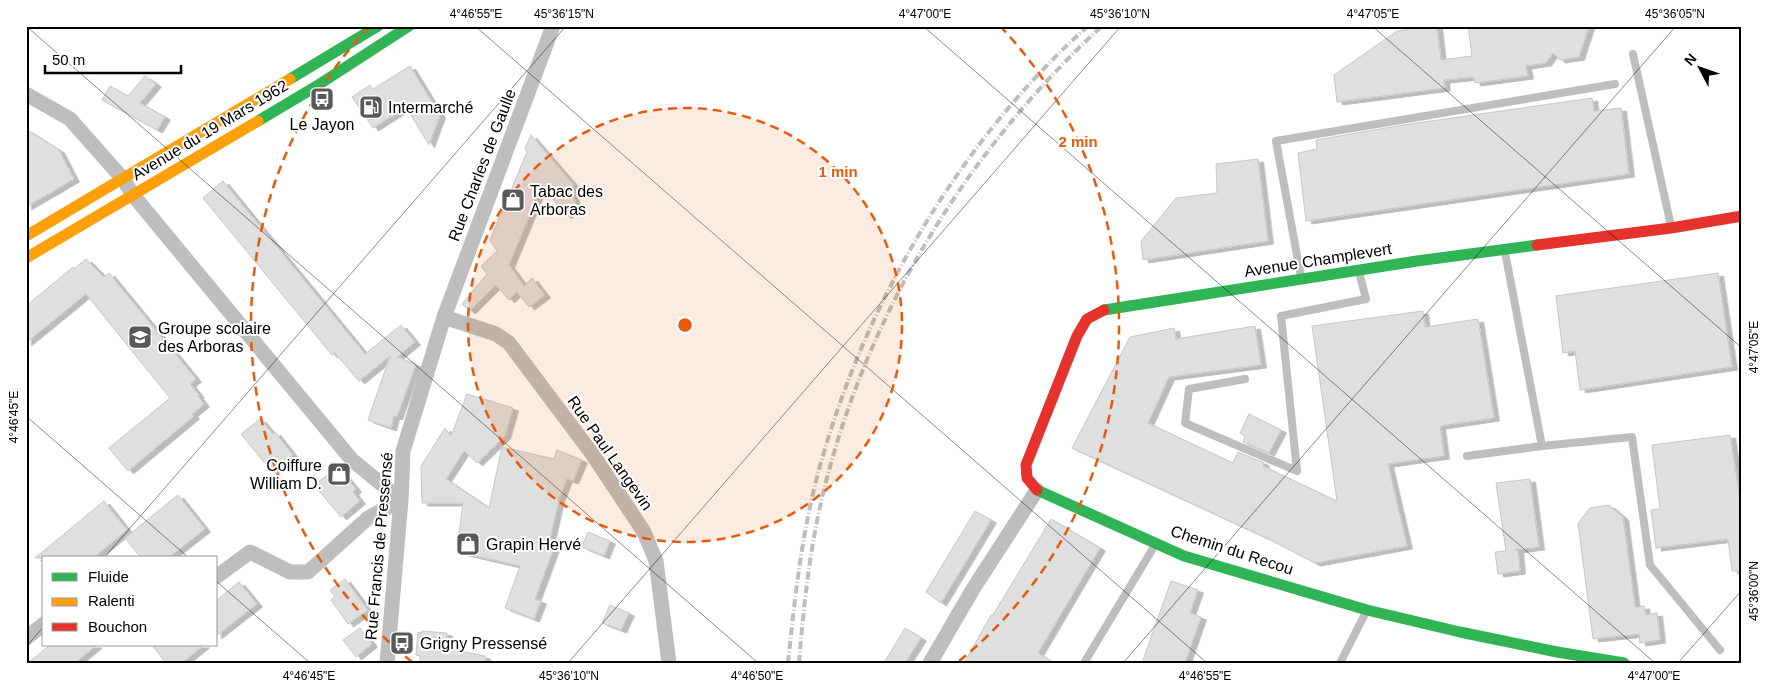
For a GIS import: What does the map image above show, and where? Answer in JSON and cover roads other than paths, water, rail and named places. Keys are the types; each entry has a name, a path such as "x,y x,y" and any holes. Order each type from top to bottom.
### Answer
{"street":[{"name":"Avenue du 19 Mars 1962","path":"26,236 378,26"},
{"name":"Avenue du 19 Mars 1962","path":"26,258 315,86 409,26"},
{"name":"Rue Charles de Gaulle","path":"444,317 553,26"},
{"path":"26,94 70,119 123,179 133,195 352,460 401,500 368,518 308,572 290,572 250,552 218,576"},
{"name":"Avenue Champlevert","path":"1037,490 1027,478 1026,465 1077,336 1087,319 1105,308 1359,270 1671,228 1742,216"},
{"name":"Rue Francis de Pressensé","path":"387,663 401,500 403,451 444,317"},
{"name":"Rue Paul Langevin","path":"444,317 496,334 509,343 593,455 625,502 644,532 656,561 669,663"},
{"path":"930,663 973,589 1037,490"},
{"name":"Chemin du Recou","path":"1037,490 1184,556 1367,610 1556,657 1624,663"},
{"path":"26,638 42,626"}],"lane":[{"path":"1633,54 1671,228"},
{"path":"1301,279 1276,141 1615,84"},
{"path":"1505,250 1542,446"},
{"path":"1245,380 1189,389 1185,423 1297,471 1281,316 1366,299 1359,270"},
{"path":"1466,456 1632,437 1650,565 1720,650"},
{"path":"1084,663 1156,543"},
{"path":"1340,663 1367,610"}],"railway":[{"path":"788,663 793,613 808,514 820,466 839,405 863,344 891,285 923,227 959,172 999,120 1042,71 1088,26"},
{"path":"799,663 806,590 818,516 836,446 859,378 888,313 922,249 961,189 1004,131 1051,77 1102,26"}],"place":[{"name":"Le Jayon","path":"322,99"},
{"name":"Intermarché","path":"371,107"},
{"name":"Tabac des Arboras","path":"513,200"},
{"name":"Groupe scolaire des Arboras","path":"140,337"},
{"name":"Coiffure William D.","path":"339,474"},
{"name":"Grapin Hervé","path":"468,544"},
{"name":"Grigny Pressensé","path":"402,643"}]}
